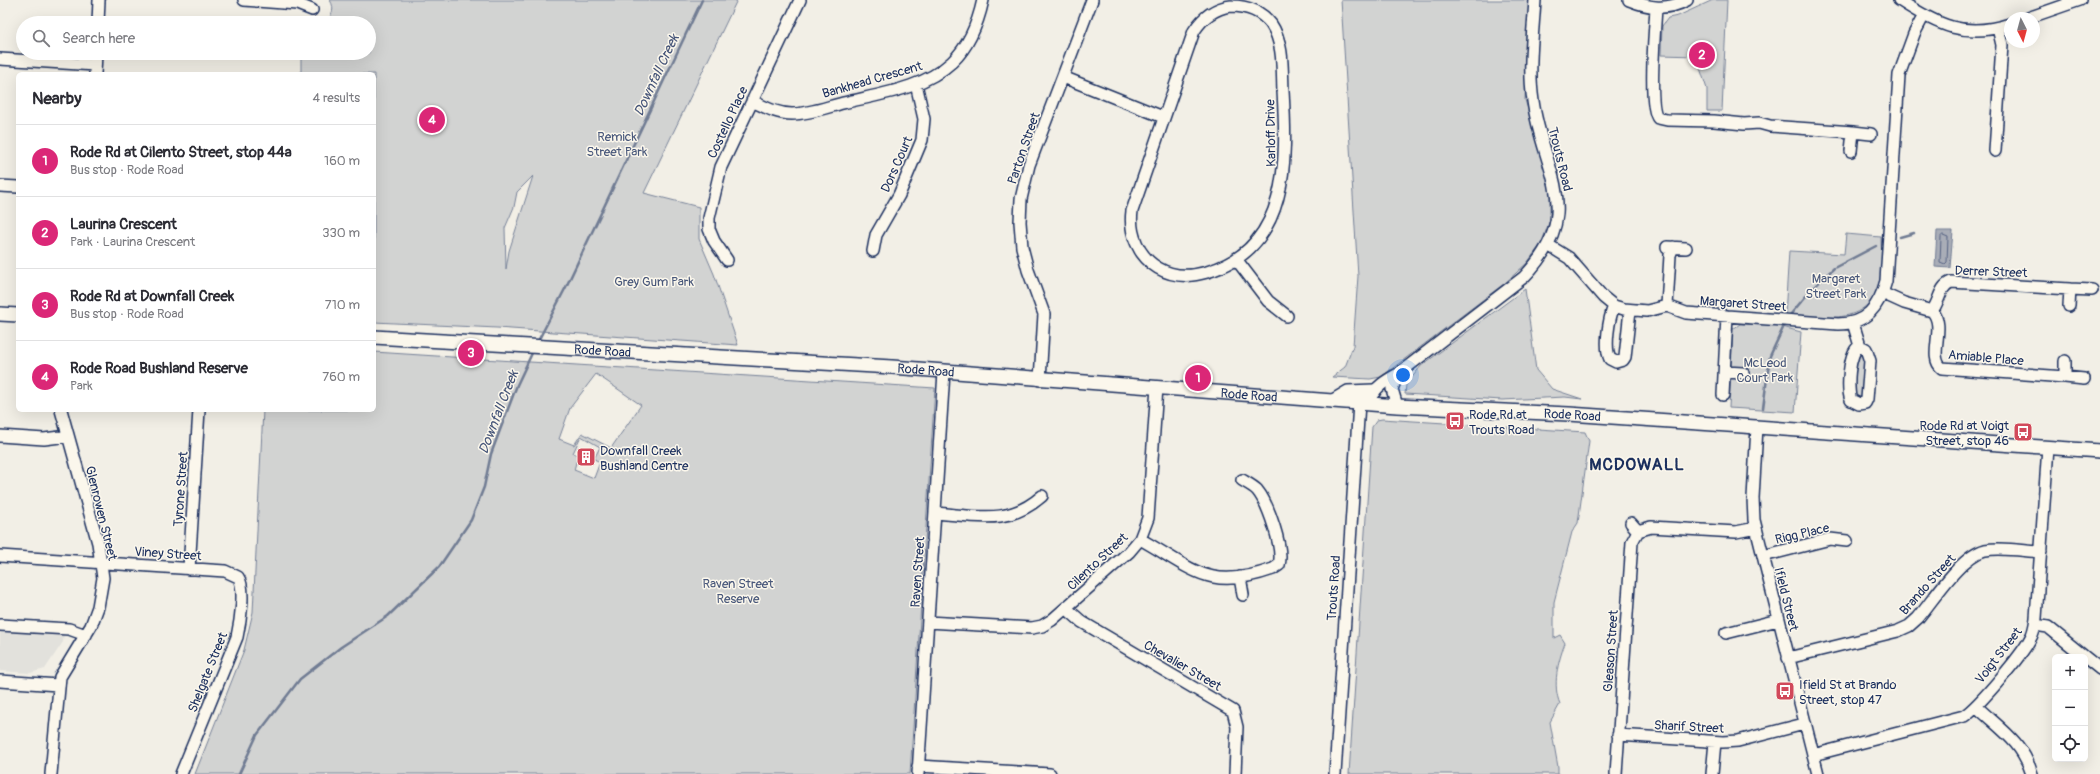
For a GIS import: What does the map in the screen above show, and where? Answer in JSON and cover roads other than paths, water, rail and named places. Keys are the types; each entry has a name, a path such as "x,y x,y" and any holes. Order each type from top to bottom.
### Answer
{"main road":[{"path":"0,314 16,315"},
{"name":"Rode Road","path":"376,337 944,372 1040,380 1157,387 1364,404 1555,413 2100,451"},
{"path":"1333,401 1348,392 1374,391"}],"street":[{"path":"98,16 99,0"},
{"path":"244,0 293,3 312,10"},
{"name":"Costello Place","path":"727,260 711,234 709,218 721,168 800,0"},
{"name":"Bankhead Crescent","path":"752,101 779,112 798,113 916,84 945,68 962,51 974,31 983,0"},
{"name":"Trouts Road","path":"1335,774 1364,404 1374,391 1387,380 1398,374 1524,277 1548,245 1556,221 1558,197 1531,92 1535,0"},
{"path":"1629,0 1656,8 1671,6 1687,0"},
{"path":"1900,0 1924,15 1958,29 1982,31 2004,26"},
{"path":"2040,14 2080,0"},
{"name":"Parton Street","path":"1040,380 1044,314 1028,270 1024,253 1020,222 1021,199 1029,165 1063,77 1089,1"},
{"name":"Karloff Drive","path":"1232,6 1253,10 1266,19 1276,32 1280,48 1286,136 1284,173 1278,196 1268,223 1254,242 1236,259 1224,266 1200,274 1174,274 1166,272 1150,262 1135,242 1131,226 1132,211 1163,117 1190,40 1203,18 1218,9 1232,6"},
{"path":"1656,8 1653,73 1655,111 1658,118 1667,120 1714,120 1744,124 1758,123 1770,126 1871,134"},
{"path":"1860,346 1854,323 1868,314 1882,293 1887,275 1899,76 1914,34 1924,15"},
{"path":"1995,151 2002,45 1998,28"},
{"path":"0,59 95,70 96,60"},
{"path":"1063,77 1163,117"},
{"name":"Dors Court","path":"873,251 876,235 902,189 922,140 924,119 916,84"},
{"path":"1851,151 1853,132"},
{"path":"0,186 16,187"},
{"path":"1548,245 1569,258 1603,297 1614,306 1630,310 1652,311 1667,306 1670,247 1686,248"},
{"path":"1236,259 1268,301 1286,316"},
{"name":"Derrer Street","path":"1932,311 1939,302 1943,288 1951,282 2092,290"},
{"path":"2069,306 2070,289"},
{"path":"1882,293 1904,303 1932,311"},
{"path":"1614,306 1609,320 1607,352 1610,359 1616,362 1625,357 1630,310"},
{"name":"Margaret Street","path":"1667,306 1680,312 1838,324 1854,323"},
{"name":"Amiable Place","path":"1932,311 1938,322 1936,358 1938,364 1942,368 2084,379"},
{"path":"1723,395 1727,316"},
{"path":"2065,361 2065,377"},
{"name":"Raven Street","path":"918,770 944,372"},
{"path":"1725,372 1743,373"},
{"path":"1398,374 1392,389 1398,406"},
{"name":"Cilento Street","path":"928,622 1032,628 1048,623 1129,552 1140,539 1148,518 1157,387"},
{"name":"Glenrowen Street","path":"52,774 58,685 61,672 86,636 95,616 103,578 98,543 62,412"},
{"name":"Tyrone Street","path":"189,569 199,412"},
{"name":"Ifield Street","path":"1757,427 1753,498 1756,528 1804,724 1818,774"},
{"path":"0,436 44,439 68,436"},
{"name":"Voigt Street","path":"1813,755 1959,718 1976,706 2025,647 2030,639 2035,625 2048,447"},
{"path":"1140,539 1207,577 1223,580 1273,569 1279,565 1280,558 1268,510 1257,490 1242,480"},
{"path":"935,513 993,517 1007,516 1022,511 1042,496"},
{"name":"Gleason Street","path":"1616,774 1634,527 1736,532 1756,528"},
{"name":"Rigg Place","path":"1763,556 1830,539 1847,541"},
{"name":"Brando Street","path":"1788,658 1898,631 1909,626 1918,618 1962,564 1980,552 1991,549 2040,552"},
{"name":"Viney Street","path":"0,556 228,572 238,577"},
{"name":"Shelgate Street","path":"181,774 237,637 240,622 241,586 238,577"},
{"path":"1240,577 1243,595"},
{"name":"Chevalier Street","path":"1066,608 1082,622 1233,711 1237,727 1235,774"},
{"path":"1726,633 1778,620"},
{"path":"0,624 69,629 86,636"},
{"path":"2035,625 2048,627 2081,654"},
{"path":"2088,659 2100,669"},
{"path":"0,681 58,685"},
{"path":"1976,706 2018,744 2026,755 2032,774"},
{"name":"Sharif Street","path":"1618,736 1715,742 1738,741 1804,724"},
{"path":"1712,774 1715,742"},
{"path":"918,770 1050,774"}],"water":[{"path":"1937,231 1953,231 1950,268 1935,267"}],"waterway":[{"name":"Downfall Creek","path":"537,343 566,287 702,0"},
{"path":"1900,237 1914,233"},
{"path":"1790,315 1811,290 1834,268 1876,246"},
{"path":"1763,408 1770,356 1784,326"},
{"name":"Downfall Creek","path":"239,774 257,735 300,679 341,647 388,616 439,567 471,520 484,487 491,454 517,385 533,351"}],"place":[{"name":"Laurina Crescent","path":"1702,55"},
{"name":"Rode Road Bushland Reserve","path":"432,120"},
{"name":"Rode Rd at Downfall Creek","path":"471,353"},
{"name":"Rode Rd at Cilento Street, stop 44a","path":"1198,378"},
{"name":"Rode Rd at Trouts Road","path":"1455,421"},
{"name":"Rode Rd at Voigt Street, stop 46","path":"2023,432"},
{"name":"Downfall Creek Bushland Centre","path":"586,457"},
{"name":"Ifield St at Brando Street, stop 47","path":"1785,691"}],"district":[{"name":"MCDOWALL","path":"1637,464"}],"park label":[{"name":"Remick Street Park","path":"617,144"},
{"name":"Grey Gum Park","path":"654,281"},
{"name":"Margaret Street Park","path":"1836,286"},
{"name":"McLeod Court Park","path":"1765,370"},
{"name":"Raven Street Reserve","path":"738,590"}]}
